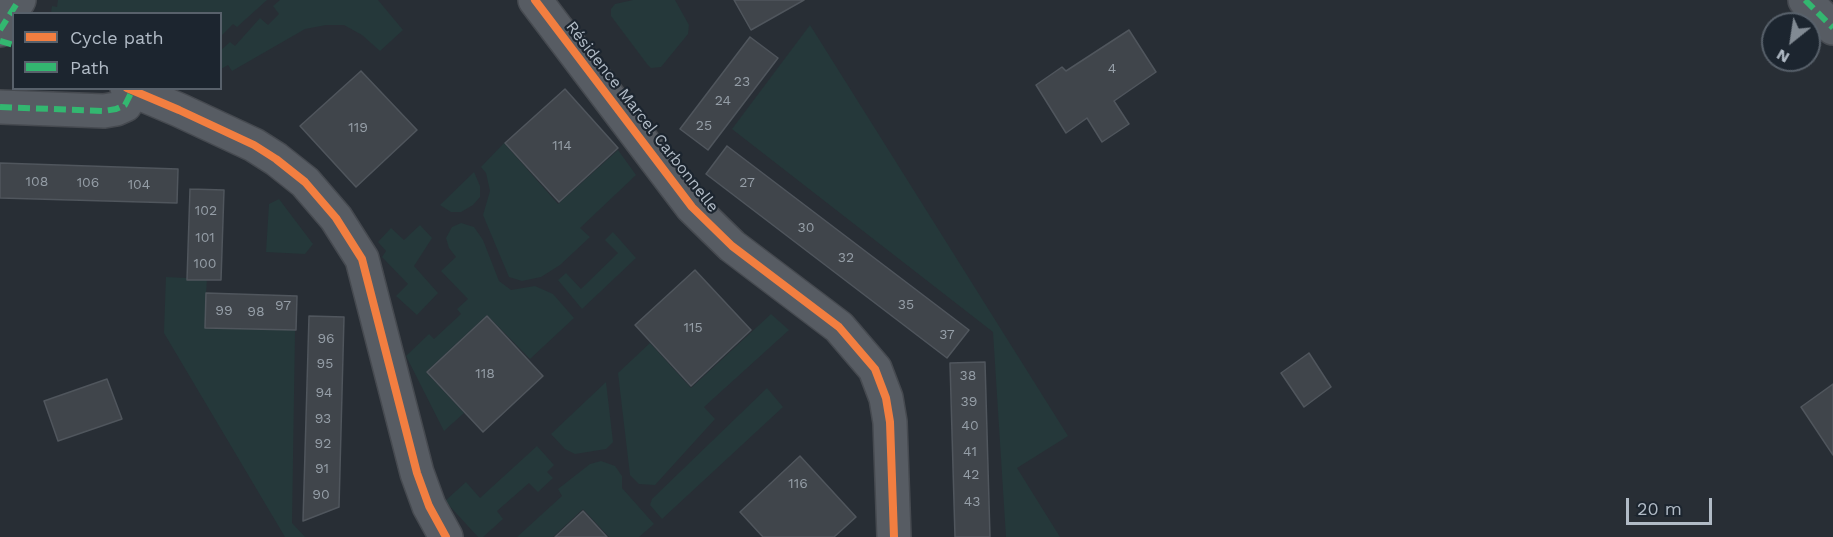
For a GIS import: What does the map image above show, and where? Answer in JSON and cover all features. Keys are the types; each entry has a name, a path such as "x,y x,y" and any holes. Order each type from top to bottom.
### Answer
{"street":[{"path":"0,30 19,0"},
{"name":"Résidence Marcel Carbonnelle","path":"535,0 692,207 732,246 839,327 875,369 886,398 890,422 894,537"},
{"path":"1805,0 1833,28"},
{"path":"0,107 104,111 125,105 130,90 189,114 254,145 305,182 336,218 362,259 417,473 429,506 446,537"}],"shaded area":[{"path":"58,0 267,0 237,27 233,24 222,35 222,12 51,12 52,6 57,7"},
{"path":"280,0 378,0 403,30 380,51 362,35 344,25 326,25 305,29 232,71 228,65 222,68 222,49 230,42 235,46 260,18 268,25 279,14 273,6"},
{"path":"633,0 675,0 689,25 688,34 661,67 651,68 647,64 611,16 611,9 615,4"},
{"path":"810,25 1068,436 1017,468 1060,537 1006,537 993,332 732,129"},
{"path":"504,143 558,204 618,150 636,175 580,228 590,237 560,265 541,277 522,281 509,277 483,215 490,191 486,173 481,167"},
{"path":"474,172 480,186 480,197 473,205 461,212 451,212 440,205"},
{"path":"279,199 313,244 305,254 266,252 269,204"},
{"path":"461,223 474,227 483,240 499,281 511,290 535,286 553,294 574,318 530,359 487,315 426,372 464,413 444,431 406,356 429,334 434,339 461,314 457,309 468,299 441,271 456,257 449,248 446,238 452,227"},
{"path":"420,225 432,238 414,266 438,293 417,315 396,296 408,284 382,257 386,251 378,242 391,228 404,240"},
{"path":"613,232 636,258 582,309 558,280 566,273 581,289 618,253 605,240"},
{"path":"166,277 207,279 206,294 242,328 295,330 292,523 305,537 285,537 164,333"},
{"path":"771,314 789,330 704,407 715,419 655,485 639,484 630,475 618,373 650,343 691,388"},
{"path":"606,382 613,442 606,449 575,454 565,449 551,434"},
{"path":"767,388 783,407 662,519 650,505 652,499"},
{"path":"537,446 554,465 547,472 553,478 538,492 529,483 497,511 503,519 483,537 478,537 445,501 466,482 480,498"},
{"path":"601,461 615,466 622,476 622,488 654,524 639,537 609,537 583,509 553,537 517,537 562,496 558,489 590,464"}],"building":[{"path":"734,0 804,0 751,30"},
{"path":"1129,30 1156,72 1114,101 1129,124 1102,142 1087,118 1066,133 1036,85 1062,67 1066,71"},
{"path":"750,37 778,58 708,150 680,129"},
{"path":"361,71 417,130 356,187 300,126"},
{"path":"565,89 618,148 559,202 505,143"},
{"path":"727,146 969,330 947,358 706,174"},
{"path":"0,163 178,169 177,203 0,198"},
{"path":"190,189 224,190 221,280 187,280"},
{"path":"695,270 751,330 691,386 635,325"},
{"path":"206,293 297,296 296,330 205,328"},
{"path":"309,316 344,317 339,507 303,521"},
{"path":"487,316 543,376 483,432 427,372"},
{"path":"1309,353 1331,387 1304,407 1281,373"},
{"path":"985,362 990,537 955,537 950,363"},
{"path":"107,379 122,419 58,441 44,401"},
{"path":"1833,384 1833,455 1801,407"},
{"path":"800,456 856,517 834,537 763,537 740,512"},
{"path":"583,511 607,537 555,537"}],"marked path":[{"path":"0,30 19,0"},
{"path":"1805,0 1833,28"},
{"path":"0,41 12,44"},
{"path":"0,107 104,111 125,105 132,91"}],"cycle path":[{"path":"535,0 692,207 732,246 839,327 875,369 886,398 890,422 894,537"},
{"path":"132,90 254,145 305,182 336,218 362,259 417,473 429,506 446,537"}]}
